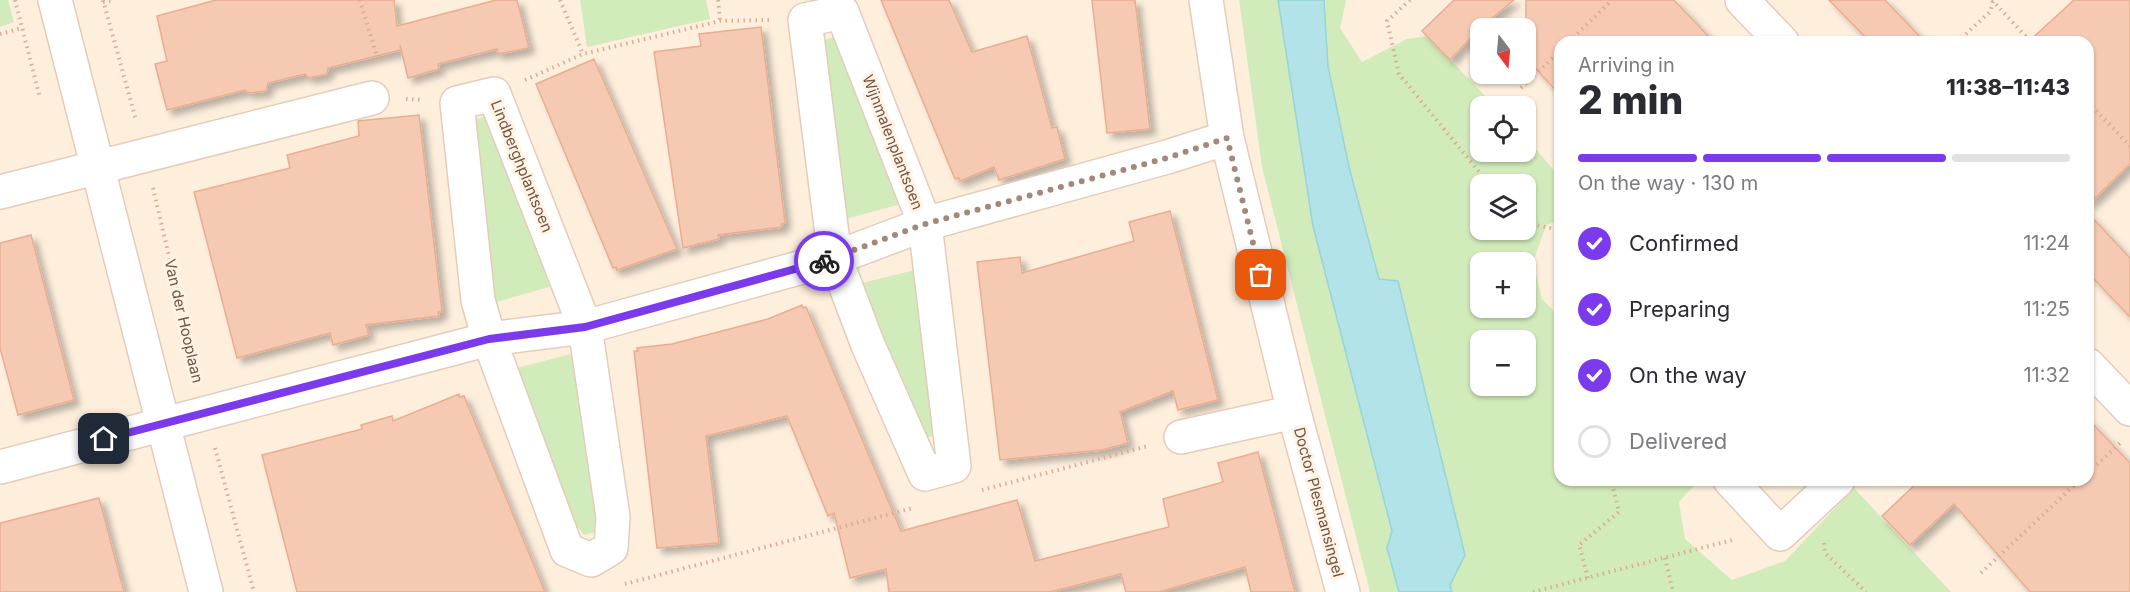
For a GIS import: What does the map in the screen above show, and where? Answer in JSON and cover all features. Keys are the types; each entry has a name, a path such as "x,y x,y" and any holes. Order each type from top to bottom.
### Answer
{"street":[{"path":"55,0 99,165 206,592"},
{"name":"Doctor Plesmansingel","path":"1206,0 1227,138 1294,412 1343,592"},
{"path":"1742,0 1776,36"},
{"name":"Wijnmalenplantsoen","path":"842,12 925,224 954,466 926,474 868,345 835,258 806,20 842,12"},
{"name":"Lindberghplantsoen","path":"494,94 585,327 613,517 611,548 591,561 567,550 489,339 478,300 457,103 494,94"},
{"path":"0,192 99,165 380,98"},
{"path":"0,467 489,339 585,327 835,258 925,224 1167,158 1227,138"},
{"path":"2094,371 2130,409"},
{"name":"Doctor Plesmansingel","path":"1181,437 1294,412"},
{"path":"1736,486 1779,534 1829,489"}],"path":[{"path":"103,1 113,0"},
{"path":"360,0 380,98 457,103"},
{"path":"560,0 583,54"},
{"path":"718,0 720,21"},
{"path":"1410,0 1388,21 1399,74 1481,174"},
{"path":"1575,36 1612,0"},
{"path":"1963,36 1989,12 1992,0"},
{"path":"1992,0 2025,36"},
{"name":"Van der Hooplaan","path":"103,1 146,154 205,412 254,592"},
{"path":"494,94 583,54 720,21 806,20"},
{"path":"0,34 22,28"},
{"path":"1521,88 1554,57"},
{"path":"2094,108 2130,146"},
{"path":"1536,225 1554,229"},
{"path":"974,492 1181,437"},
{"path":"2094,468 2122,442"},
{"path":"1588,578 1579,545 1619,512 1612,486"},
{"path":"1981,573 2074,486"},
{"path":"1829,489 1825,553 1866,592"},
{"path":"616,586 916,507"},
{"path":"1533,592 1775,529"},
{"path":"1665,558 1673,592"}],"green space":[{"path":"0,0 8,0 14,22 0,27"},
{"path":"580,0 706,0 710,19 587,47"},
{"path":"1239,0 1278,0 1313,226 1392,531 1387,548 1399,592 1370,592 1262,167"},
{"path":"1324,0 1346,0 1340,28 1362,62 1407,39 1427,36 1470,80 1470,84 1474,84 1485,96 1470,96 1470,162 1536,162 1536,149 1554,170 1554,221 1546,226 1536,254 1470,252 1470,318 1536,318 1536,274 1542,299 1554,311 1554,486 1694,486 1679,502 1685,539 1732,580 1785,561 1854,488 1951,592 1452,592 1450,585 1465,555 1388,314 1355,192 1329,68"},
{"path":"838,36 905,203 842,220 817,42"},
{"path":"490,114 556,285 493,303 471,122"},
{"path":"923,268 941,433 921,440 858,284"},
{"path":"571,354 599,493 600,531 584,535 561,504 513,369"}],"water":[{"path":"1278,0 1324,0 1328,66 1349,167 1379,279 1398,281 1465,555 1450,585 1452,592 1399,592 1387,548 1392,531 1313,226"}],"building":[{"path":"216,0 394,0 397,26 496,0 517,0 529,48 498,54 497,49 438,64 439,69 408,78 400,45 401,50 328,68 327,74 309,78 305,74 268,83 266,91 249,93 245,90 167,110 155,64 167,61 157,16"},
{"path":"881,0 949,0 972,52 1027,36 1052,128 1057,127 1065,159 999,180 994,167 960,181 959,178 955,179"},
{"path":"1092,0 1135,0 1150,129 1107,133"},
{"path":"1454,0 1514,0 1492,18 1470,18 1470,39 1450,60 1422,31"},
{"path":"1526,0 1674,0 1708,36 1554,36 1554,88 1536,69 1536,18 1526,18"},
{"path":"1829,0 1885,0 1919,36 1864,36"},
{"path":"2074,0 2130,0 2130,164 2094,199 2094,36 2035,36"},
{"path":"761,27 785,223 781,224 782,227 718,235 719,239 683,248 654,52 701,46 699,34"},
{"path":"594,59 677,249 617,270 616,267 613,268 536,84"},
{"path":"419,115 442,312 438,312 439,316 366,325 369,335 333,345 330,333 237,358 194,192 290,168 287,155 359,136 358,121"},
{"path":"1170,211 1218,400 1178,410 1173,391 1120,412 1128,443 1102,450 1000,460 977,262 1020,257 1022,273 1134,241 1129,222"},
{"path":"2094,219 2130,258 2130,317 2094,279"},
{"path":"31,235 74,400 18,415 0,348 0,243"},
{"path":"802,305 803,308 806,307 901,531 1017,500 1035,561 1169,527 1163,499 1223,482 1218,463 1258,452 1295,592 1251,592 1245,567 1159,592 1126,592 1121,574 1050,592 889,592 886,569 850,578 834,513 828,516 787,416 706,436 719,543 657,548 634,351 638,351 637,348 672,344 768,319"},
{"path":"459,394 460,397 464,396 545,592 297,592 262,455 362,429 361,425 392,416 393,421"},
{"path":"2094,425 2130,463 2130,592 2030,592 1954,504 1910,545 1882,516 1914,486 2094,486"},
{"path":"99,498 124,592 0,592 0,523"}],"way so far":[{"path":"824,261 925,224 1167,158 1227,138 1261,275"}],"route":[{"path":"104,439 489,339 585,327 824,261"}]}
